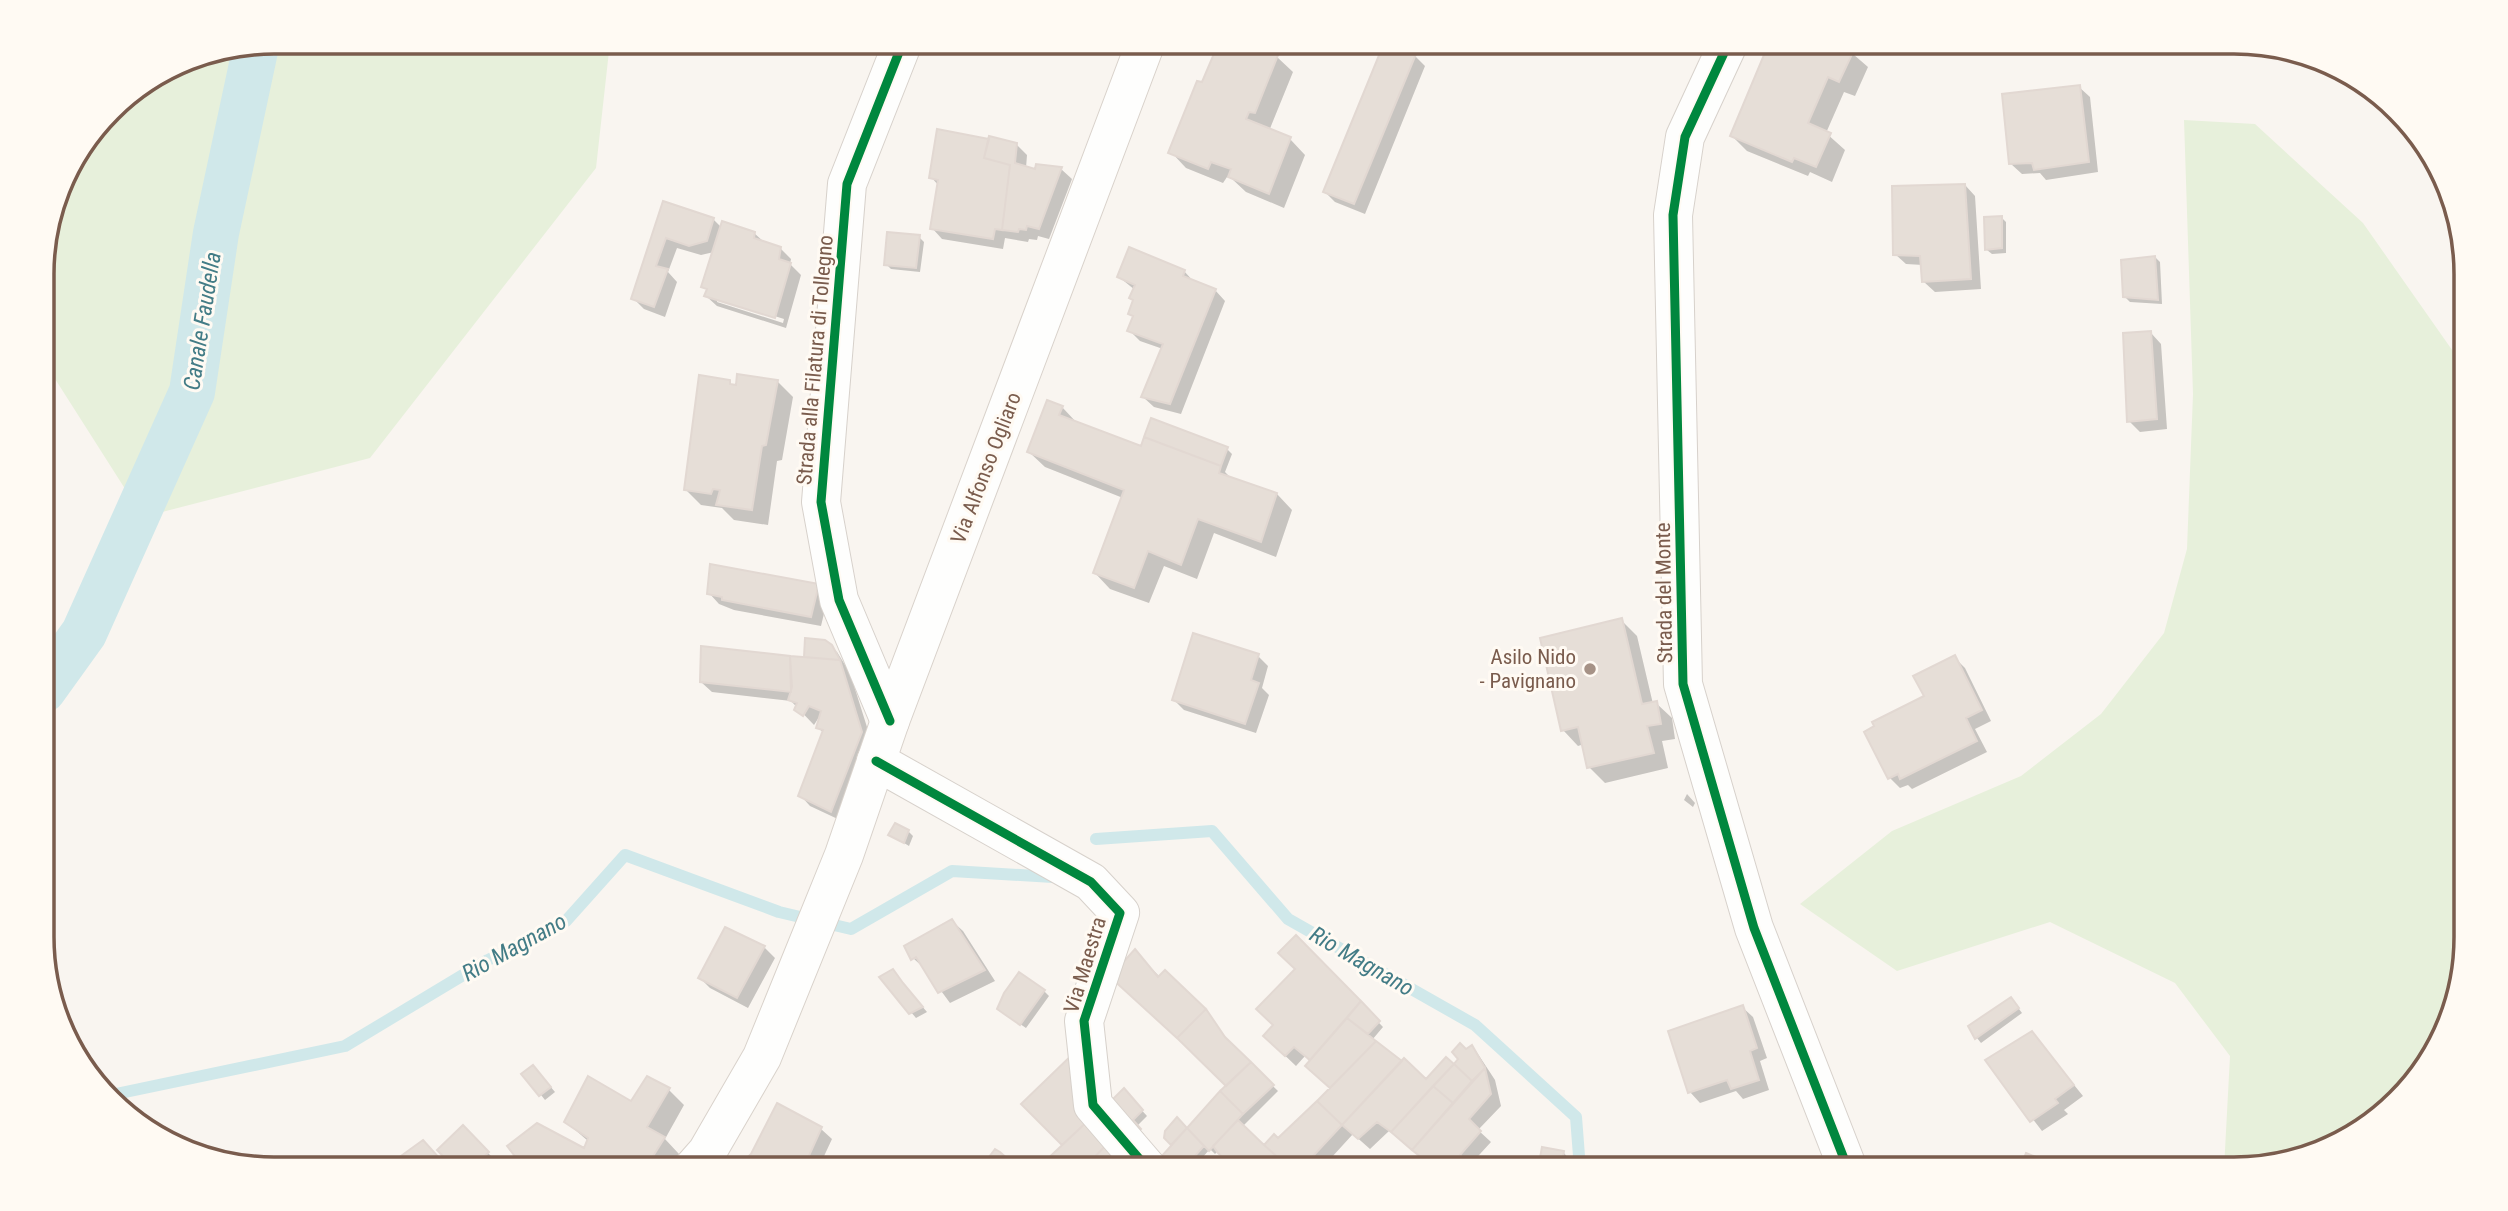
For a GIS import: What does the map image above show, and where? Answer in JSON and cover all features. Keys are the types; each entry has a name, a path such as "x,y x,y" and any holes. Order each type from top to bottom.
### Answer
{"street":[{"name":"Strada alla Filatura di Tollegno","path":"890,721 839,600 821,502 847,184 898,54"},
{"name":"Via Alfonso Ogliaro","path":"703,1157 762,1057 827,895 1141,54"},
{"name":"Strada del Monte","path":"1724,54 1685,137 1673,215 1683,684 1754,928 1843,1156"},
{"name":"Via Maestra","path":"876,761 1091,883 1119,913 1084,1021 1093,1105 1138,1157"}],"green space":[{"path":"609,54 596,168 370,458 143,517 55,379 55,260 62,218 71,190 84,164 119,119 152,91 190,71 246,56"},
{"path":"2184,120 2255,124 2363,223 2454,353 2454,936 2450,979 2437,1021 2408,1070 2389,1092 2344,1127 2318,1140 2276,1153 2248,1156 2225,1156 2230,1056 2175,983 2050,922 1897,971 1800,904 1892,831 2021,776 2101,714 2164,633 2187,549 2193,394"}],"building":[{"path":"1214,54 1278,55 1255,113 1249,112 1246,119 1291,137 1269,194 1228,177 1231,169 1211,162 1208,169 1168,153 1197,81 1202,82"},
{"path":"1379,54 1416,54 1354,204 1323,192"},
{"path":"1764,54 1852,54 1839,82 1828,77 1808,123 1831,133 1816,167 1794,158 1792,162 1730,136"},
{"path":"2080,85 2089,162 2034,170 2032,163 2009,164 2002,94"},
{"path":"937,129 989,139 984,158 1010,165 1002,230 995,229 993,239 930,229 938,180 929,178"},
{"path":"989,136 1017,143 1015,163 1035,169 1036,164 1062,167 1039,229 1027,226 1026,230 1019,229 1018,232 1002,230 1010,165 984,158"},
{"path":"1965,184 1971,279 1922,282 1920,256 1893,255 1892,186"},
{"path":"663,201 714,218 707,241 689,246 666,238 656,266 668,269 654,307 631,299"},
{"path":"2002,216 2002,248 1985,250 1984,217"},
{"path":"722,221 755,232 754,238 781,247 779,259 791,263 775,318 704,296 707,289 701,287"},
{"path":"887,232 920,235 916,268 884,265"},
{"path":"1129,247 1185,270 1183,276 1216,289 1170,404 1141,397 1163,344 1127,331 1133,316 1128,314 1133,300 1129,298 1135,285 1117,277"},
{"path":"2155,256 2158,300 2123,297 2121,260"},
{"path":"2151,331 2157,419 2127,422 2123,333"},
{"path":"737,374 778,380 766,445 762,446 752,510 716,505 720,490 713,489 711,494 684,490 699,375 730,380 730,384 736,385"},
{"path":"1047,400 1063,406 1059,415 1141,446 1144,437 1221,466 1219,473 1277,493 1261,542 1198,519 1181,565 1148,551 1134,588 1093,573 1124,490 1027,452"},
{"path":"1151,418 1228,447 1221,466 1144,437"},
{"path":"710,564 819,584 811,617 722,600 722,597 707,594"},
{"name":"Asilo Nido - Pavignano","path":"1622,618 1642,704 1657,701 1661,724 1647,726 1654,753 1587,768 1578,727 1561,731 1540,638"},
{"path":"1193,633 1259,654 1251,680 1259,683 1245,724 1172,700"},
{"path":"805,638 825,640 832,645 840,660 804,657"},
{"path":"701,646 790,656 791,692 700,682"},
{"path":"1955,655 1982,710 1966,718 1977,741 1900,779 1898,774 1888,779 1864,732 1874,726 1872,722 1924,696 1913,676"},
{"path":"790,656 840,660 862,732 831,812 798,796 823,730 816,728 821,711 809,706 803,716 794,710 797,703 788,700 792,687"},
{"path":"895,823 909,830 904,843 888,835"},
{"path":"952,919 985,970 938,993 916,957 911,960 904,946"},
{"path":"725,927 765,946 737,998 698,978"},
{"path":"1296,935 1361,1001 1310,1060 1294,1047 1285,1056 1263,1036 1273,1025 1256,1009 1295,969 1278,953"},
{"path":"1135,949 1158,977 1165,970 1206,1009 1177,1038 1110,977"},
{"path":"893,969 923,1007 909,1014 879,977"},
{"path":"1019,972 1045,990 1020,1025 997,1009 1004,993"},
{"path":"2011,997 2019,1008 1975,1039 1968,1026"},
{"path":"1361,1001 1380,1021 1368,1034 1347,1018"},
{"path":"1743,1005 1757,1048 1750,1051 1759,1080 1731,1089 1727,1080 1688,1093 1668,1031"},
{"path":"1206,1009 1225,1037 1251,1062 1226,1086 1177,1038"},
{"path":"1347,1018 1376,1041 1330,1088 1305,1066"},
{"path":"2032,1031 2074,1085 2055,1099 2058,1103 2030,1122 1985,1060"},
{"path":"1376,1041 1402,1061 1342,1125 1317,1101"},
{"path":"1460,1043 1466,1049 1472,1045 1485,1068 1472,1081 1454,1064 1458,1059 1452,1052"},
{"path":"1076,1051 1091,1118 1062,1145 1021,1104"},
{"path":"1446,1057 1454,1064 1391,1132 1377,1122 1358,1139 1342,1125 1404,1058 1426,1079"},
{"path":"1251,1062 1274,1085 1243,1114 1220,1091"},
{"path":"1454,1064 1472,1081 1453,1103 1433,1086"},
{"path":"533,1065 551,1087 539,1096 521,1074"},
{"path":"1485,1068 1491,1094 1469,1119 1481,1131 1461,1156 1420,1156 1412,1150"},
{"path":"588,1076 631,1101 647,1076 670,1088 647,1127 665,1137 653,1157 516,1157 507,1146 537,1123 584,1148 588,1138 564,1122"},
{"path":"1433,1086 1453,1103 1412,1150 1391,1132"},
{"path":"1124,1088 1143,1110 1133,1120 1141,1129 1132,1137 1105,1107"},
{"path":"1220,1091 1243,1114 1209,1151 1187,1128"},
{"path":"1317,1101 1342,1125 1313,1156 1277,1156 1264,1145 1274,1134 1278,1138"},
{"path":"777,1103 822,1127 809,1157 748,1157"},
{"path":"1177,1117 1187,1128 1171,1145 1164,1138 1165,1131"},
{"path":"1091,1118 1111,1140 1095,1157 1050,1157"},
{"path":"1238,1120 1277,1156 1222,1157 1213,1146"},
{"path":"463,1125 489,1152 484,1157 444,1157 437,1150"},
{"path":"1187,1128 1204,1146 1194,1157 1161,1157"},
{"path":"423,1140 438,1157 400,1157"},
{"path":"1111,1140 1125,1157 1095,1157"},
{"path":"1542,1147 1564,1151 1563,1156 1540,1156"},
{"path":"995,1149 1005,1157 989,1157"}],"waterway":[{"name":"Canale Faudella","path":"54,674 84,633 192,392 216,233 254,55"},
{"name":"Rio Magnano","path":"1096,839 1212,831 1288,919 1475,1025 1576,1117 1579,1156"},
{"name":"Rio Magnano","path":"120,1093 345,1046 488,960 566,921 625,855 779,912 851,929 952,871 1053,877"}],"cycle path":[{"path":"890,721 839,600 821,502 847,184 898,54"},
{"path":"1723,54 1685,137 1673,215 1683,684 1754,928 1843,1156"},
{"path":"876,761 1091,882 1120,913 1084,1021 1093,1105 1137,1157"}],"place":[{"name":"Asilo Nido - Pavignano","path":"1590,669"}]}
